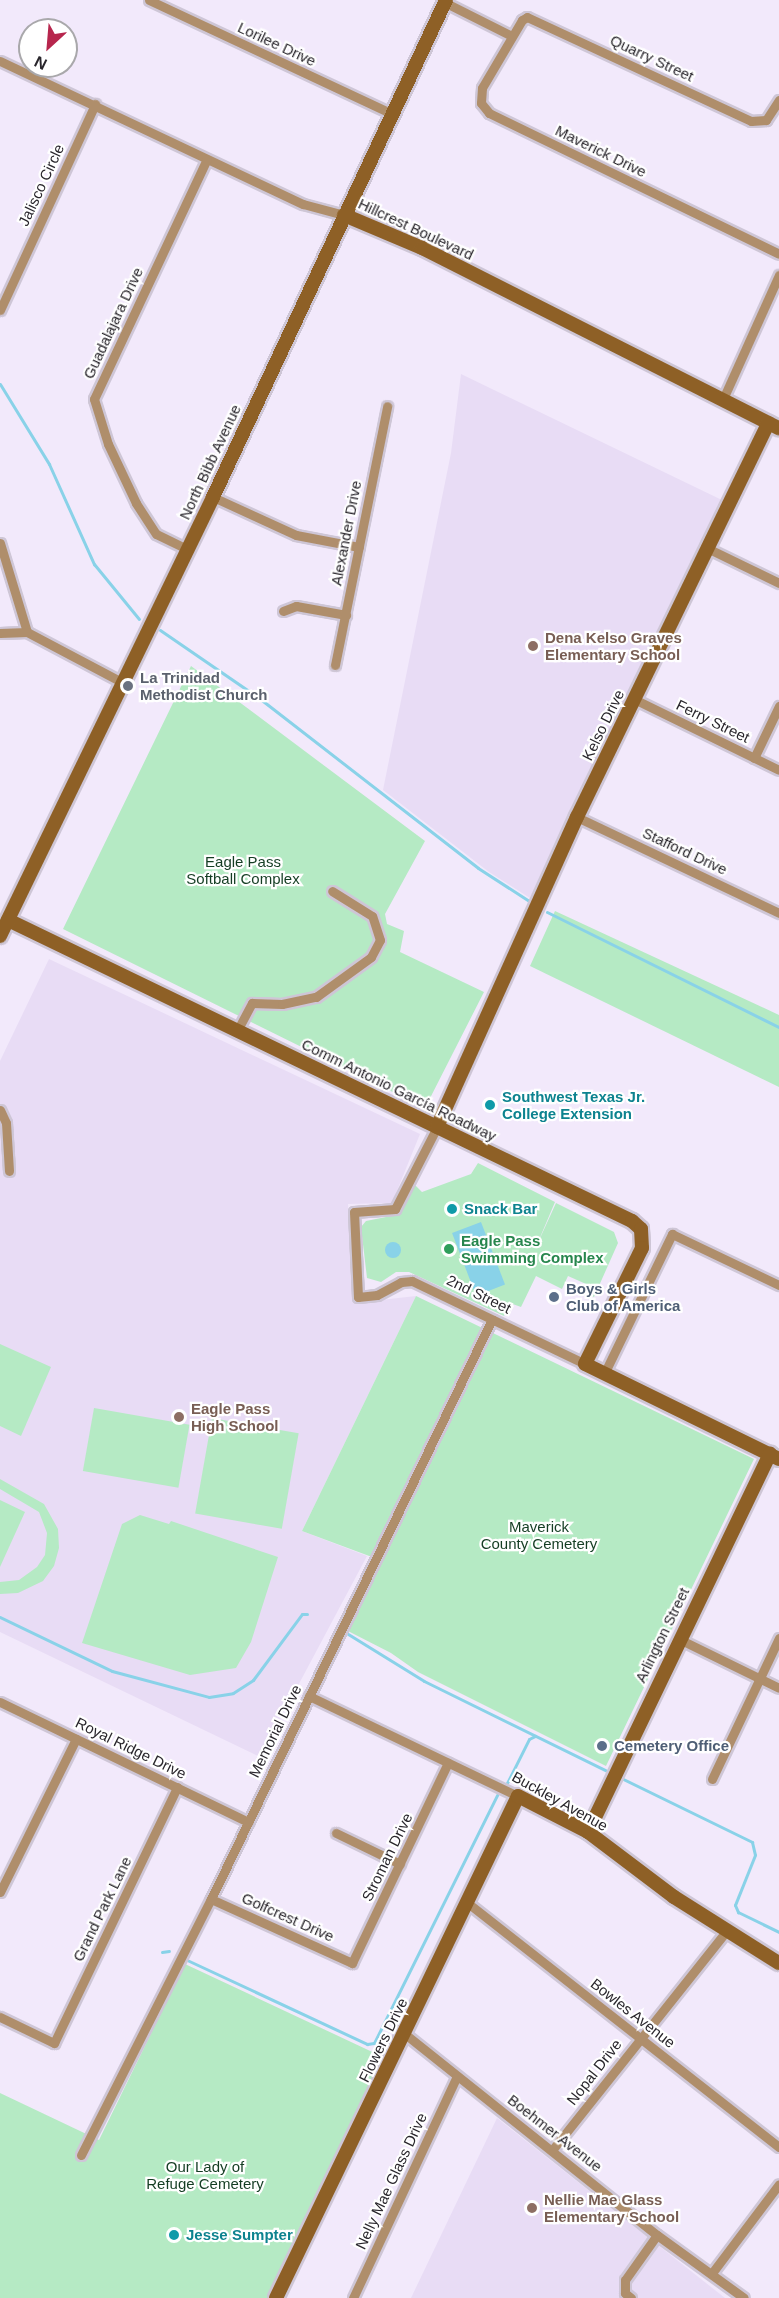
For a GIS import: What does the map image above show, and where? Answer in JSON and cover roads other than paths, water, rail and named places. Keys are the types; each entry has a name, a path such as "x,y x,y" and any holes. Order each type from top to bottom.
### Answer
{"street":[{"name":"Lorilee Drive","path":"149,0 392,114"},
{"name":"North Bibb Avenue","path":"0,936 213,497 443,1"},
{"path":"443,1 512,36"},
{"name":"Quarry Street","path":"512,36 522,20 534,18 751,122 766,120 779,100"},
{"name":"Maverick Drive","path":"512,36 482,88 481,103 489,113 779,254"},
{"name":"Hillcrest Boulevard","path":"0,61 303,204 344,215 422,248 774,426"},
{"name":"Jalisco Circle","path":"0,310 95,104"},
{"name":"Guadalajara Drive","path":"187,549 156,534 136,502 108,444 94,399 207,159"},
{"path":"723,399 779,275"},
{"name":"Alexander Drive","path":"335,666 387,406"},
{"name":"Kelso Drive","path":"436,1127 577,817 707,548 774,426"},
{"path":"213,497 296,535 359,547"},
{"path":"0,543 27,632"},
{"path":"707,548 779,583"},
{"path":"283,611 296,606 346,615"},
{"path":"0,633 27,632 122,682"},
{"name":"Ferry Street","path":"634,699 779,770"},
{"path":"754,758 779,706"},
{"name":"Stafford Drive","path":"577,817 779,913"},
{"path":"237,1031 252,1003 282,1004 316,997 371,957 380,940 372,916 332,891"},
{"name":"Comm Antonio García Roadway","path":"8,920 632,1221 641,1229 642,1248 585,1364"},
{"path":"0,1110 6,1123 9,1171"},
{"name":"2nd Street","path":"436,1127 395,1209 354,1212 358,1297 377,1295 412,1281 774,1456"},
{"path":"604,1374 672,1234 779,1285"},
{"name":"Memorial Drive","path":"81,2155 211,1899 492,1319"},
{"name":"Arlington Street","path":"588,1832 679,1639 774,1456"},
{"path":"712,1779 779,1638"},
{"path":"679,1639 779,1688"},
{"name":"Buckley Avenue","path":"309,1696 588,1832 674,1897 779,1963"},
{"name":"Royal Ridge Drive","path":"0,1702 248,1822"},
{"path":"0,1892 76,1739"},
{"name":"Stroman Drive","path":"352,1963 448,1763"},
{"name":"Grand Park Lane","path":"0,2017 54,2043 177,1787"},
{"name":"Flowers Drive","path":"276,2298 469,1904 518,1796"},
{"path":"336,1833 400,1864"},
{"name":"Golfcrest Drive","path":"211,1899 352,1963"},
{"name":"Bowles Avenue","path":"469,1904 779,2147"},
{"name":"Nopal Drive","path":"553,2149 727,1930"},
{"name":"Boehmer Avenue","path":"405,2034 553,2149 657,2235 744,2298"},
{"name":"Nelly Mae Glass Drive","path":"353,2298 457,2076"},
{"path":"712,2273 779,2184"},
{"path":"631,2298 625,2293 625,2280 657,2235"}],"water":[{"path":"481,1222 505,1285 476,1296 452,1233"},
{"path":"390,1242 396,1242 401,1250 399,1256 390,1258 385,1253 385,1247"}],"waterway":[{"path":"0,384 49,464 94,564 139,619"},
{"path":"160,630 259,698 478,868 532,903"},
{"path":"547,912 779,1027"},
{"path":"0,1617 112,1671 209,1697 233,1693 253,1680 302,1614 307,1614"},
{"path":"348,1634 424,1681 605,1770"},
{"path":"506,1785 529,1739 535,1736"},
{"path":"621,1778 752,1842 755,1855 735,1905 738,1912 779,1932"},
{"path":"187,1960 367,2044 374,2043 497,1795"},
{"path":"162,1952 169,1951"}],"place":[{"name":"Dena Kelso Graves Elementary School","path":"533,646"},
{"name":"La Trinidad Methodist Church","path":"128,686"},
{"name":"Southwest Texas Jr. College Extension","path":"490,1105"},
{"name":"Snack Bar","path":"452,1209"},
{"name":"Eagle Pass Swimming Complex","path":"449,1249"},
{"name":"Boys & Girls Club of America","path":"554,1297"},
{"name":"Eagle Pass High School","path":"179,1417"},
{"name":"Cemetery Office","path":"602,1746"},
{"name":"Nellie Mae Glass Elementary School","path":"532,2208"},
{"name":"Jesse Sumpter","path":"174,2235"}],"park label":[{"name":"Eagle Pass Softball Complex","path":"243,870"},
{"name":"Maverick County Cemetery","path":"539,1534"},
{"name":"Our Lady of Refuge Cemetery","path":"205,2174"}]}
